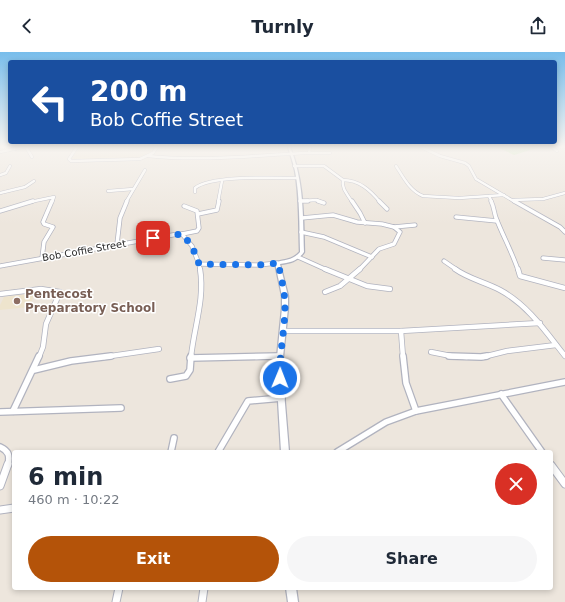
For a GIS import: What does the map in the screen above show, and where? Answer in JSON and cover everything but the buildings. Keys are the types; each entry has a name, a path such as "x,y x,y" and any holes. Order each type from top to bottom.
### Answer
{"street":[{"path":"117,244 122,211 133,189 140,182 144,173"},
{"path":"199,264 253,265 285,262 298,257 302,252 302,218 295,173"},
{"path":"334,173 338,178 355,182 369,190 387,209"},
{"path":"401,173 416,194 420,196 430,198 504,195"},
{"path":"473,173 476,179 560,227 565,232"},
{"path":"195,192 195,188 200,184 243,178 296,178"},
{"path":"343,180 342,184 344,192 357,210 362,214 365,223"},
{"path":"0,193 25,187 34,181"},
{"path":"184,206 196,210 198,214 217,210 222,182"},
{"path":"108,191 133,189"},
{"path":"512,200 543,199 565,193"},
{"path":"489,196 496,210 495,216 512,252 520,276 565,288"},
{"path":"0,211 35,200 54,197 43,222 44,224 53,227 44,242 42,258"},
{"path":"300,201 317,200 324,203"},
{"name":"Bob Coffie Street","path":"0,266 199,230 198,214"},
{"path":"302,218 333,215 365,223 382,224 394,227 400,232 394,244 381,248 365,265 347,278 338,287 325,292"},
{"path":"456,218 478,218 497,221"},
{"path":"394,227 415,224"},
{"path":"560,227 565,226"},
{"path":"301,232 324,237 372,257"},
{"path":"170,379 183,377 188,374 193,335 202,290 199,264 192,246 182,234"},
{"path":"298,257 347,278 378,289 390,289"},
{"path":"543,258 565,260"},
{"path":"444,261 466,277 502,291 526,309 540,323 565,356"},
{"path":"278,263 285,296 280,356 285,450"},
{"path":"0,294 34,290 60,291 46,324 42,347 34,370 13,411"},
{"path":"282,331 401,330 540,323"},
{"path":"401,330 406,383 416,411"},
{"path":"431,352 451,356 477,357 507,350 556,345"},
{"path":"34,370 76,360 159,349"},
{"path":"190,358 280,356"},
{"path":"340,450 386,422 416,411 565,382"},
{"path":"501,394 541,450"},
{"path":"219,450 248,401 282,398"},
{"path":"0,412 121,408"},
{"path":"171,450 174,438"},
{"path":"0,447 6,448 9,452 9,457 0,486"},
{"path":"553,470 565,484"},
{"path":"0,510 12,508"},
{"path":"116,602 119,590"},
{"path":"202,602 204,590"},
{"path":"291,590 293,602"}],"shaded area":[{"name":"Pentecost Preparatory School","path":"35,293 29,307 0,310 0,305 4,297"}],"place":[{"name":"Pentecost Preparatory School","path":"17,301"}],"route":[{"path":"153,238 182,234 195,250 199,264 259,265 278,263 285,296 280,356 280,378"}]}
